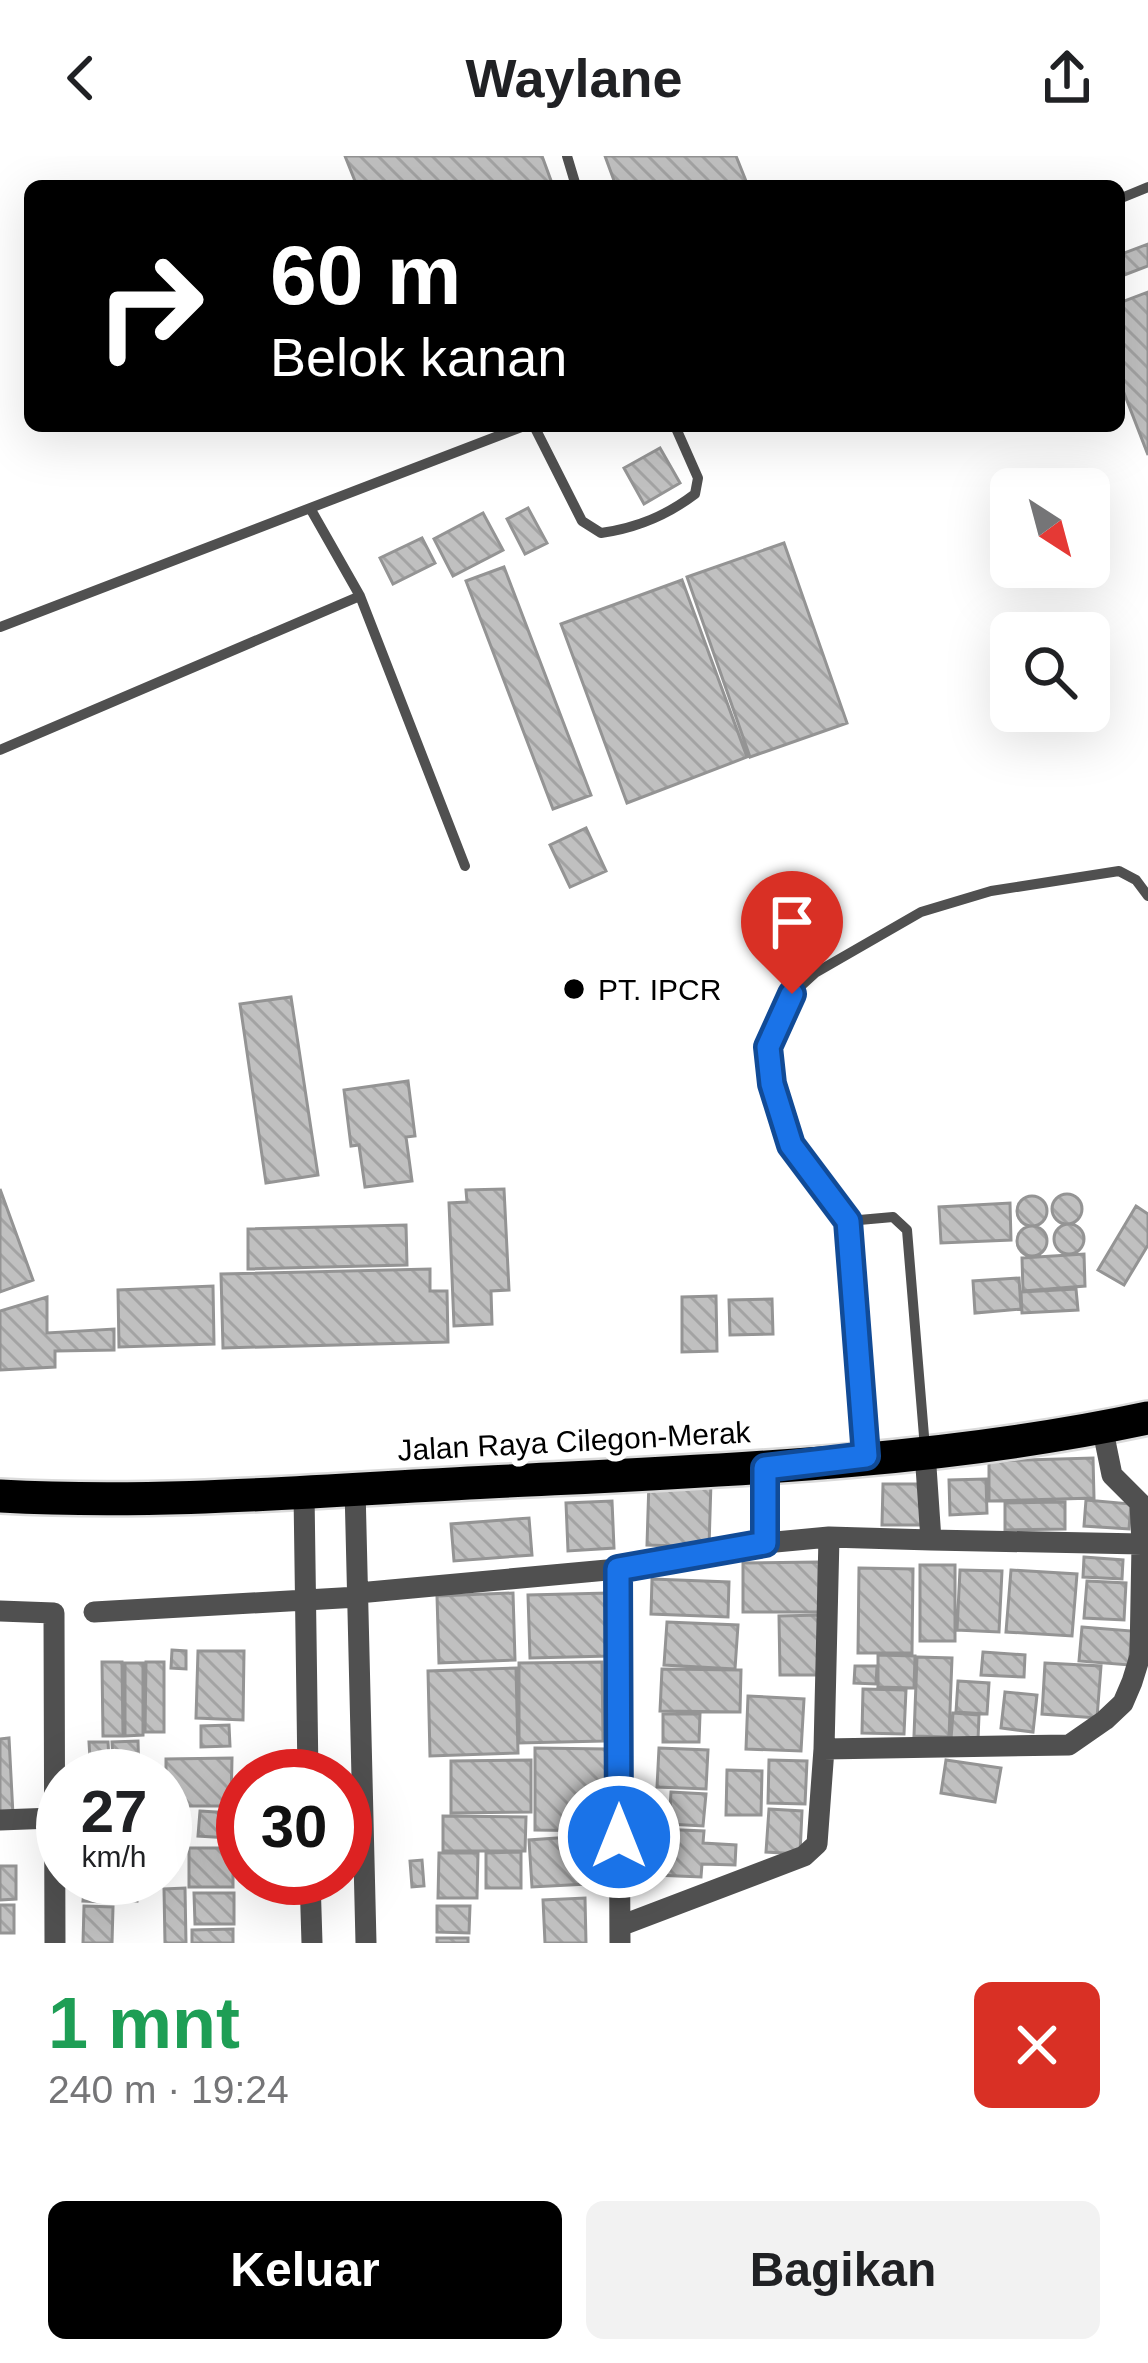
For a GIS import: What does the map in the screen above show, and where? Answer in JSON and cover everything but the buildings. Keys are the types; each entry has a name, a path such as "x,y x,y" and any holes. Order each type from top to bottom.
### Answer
{"highway":[{"name":"Jalan Raya Cilegon-Merak","path":"0,1496 304,1493 765,1468 925,1452 1143,1419"}],"street":[{"path":"824,1749 1069,1745 1123,1703 1140,1656 1140,1503 1112,1474 1102,1426"},
{"path":"925,1452 931,1540"},
{"path":"765,1468 765,1543"},
{"path":"356,1488 366,1943"},
{"path":"304,1493 308,1749"},
{"path":"94,1612 305,1600 618,1569 765,1543 829,1537 1142,1544"},
{"path":"618,1569 620,1934 804,1856 817,1844 829,1537"},
{"path":"0,1611 54,1613 53,1749"},
{"path":"0,1820 36,1819"},
{"path":"54,1905 55,1943"},
{"path":"311,1905 312,1943"}],"lane":[{"path":"0,627 508,432"},
{"path":"537,432 583,520 601,533 625,530 669,513 694,494 698,478 678,432"},
{"path":"310,508 360,596 466,866"},
{"path":"0,750 360,596"},
{"path":"866,1456 848,1221 791,1145 772,1084 768,1047 792,994 815,974 921,912 992,891 1120,871 1136,880 1148,896"},
{"path":"848,1221 893,1217 907,1230 925,1452"}],"place":[{"name":"PT. IPCR","path":"574,989"}],"route":[{"path":"619,1837 618,1569 765,1543 765,1468 866,1456 848,1221 791,1145 772,1084 768,1047 792,994"}]}
